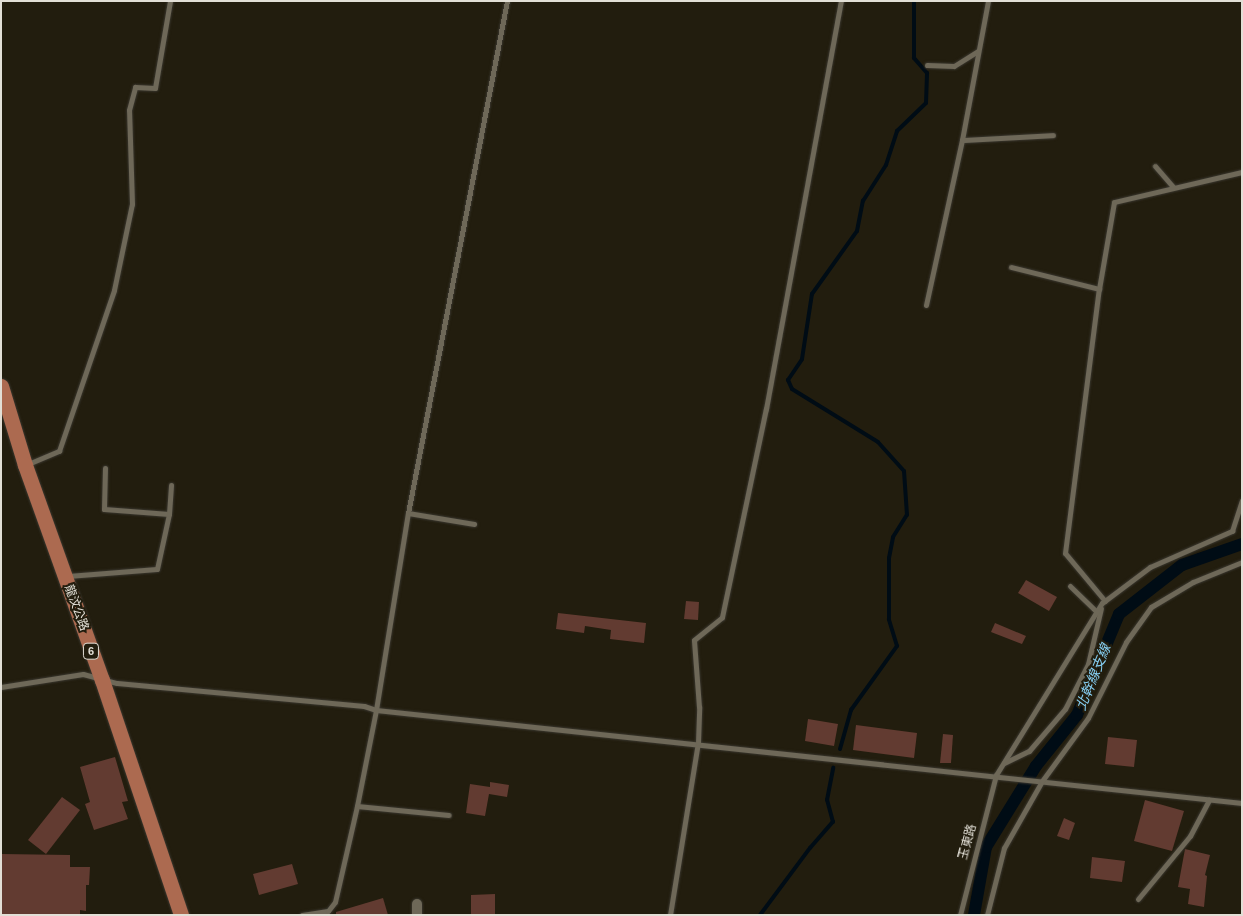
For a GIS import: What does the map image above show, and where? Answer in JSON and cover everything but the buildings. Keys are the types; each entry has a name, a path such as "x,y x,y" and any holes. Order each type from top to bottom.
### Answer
{"main road":[{"name":"龍汶公路","path":"1,386 25,466 102,680 181,915"}],"lane":[{"path":"25,466 59,450 114,290 132,204 129,110 135,87 155,88 170,1"},
{"path":"302,915 328,911 335,902 357,806 376,710 408,513 507,1"},
{"path":"670,915 698,743 699,707 694,640 722,617 768,399 841,1"},
{"path":"926,305 962,140 988,1"},
{"path":"927,66 954,66 978,51"},
{"path":"962,140 1053,135"},
{"path":"1155,166 1174,187"},
{"path":"1103,602 1065,553 1099,289 1114,202 1242,172"},
{"path":"1011,268 1099,289"},
{"path":"105,468 104,509 169,514"},
{"path":"64,576 157,569 169,514 171,485"},
{"path":"1003,764 1029,751 1065,709 1088,664 1103,602 1150,568 1232,531 1242,501"},
{"path":"408,513 474,524"},
{"path":"987,915 1004,848 1042,781 1088,718 1126,642 1151,607 1193,582 1242,562"},
{"path":"1070,586 1096,612"},
{"name":"玉東路","path":"960,915 996,775 1103,602"},
{"path":"1,687 83,674 102,680 364,706 376,710 996,775 1007,778 1242,803"},
{"path":"1138,898 1190,836 1209,800"},
{"path":"357,806 449,815"}],"waterway":[{"path":"840,749 851,710 897,646 889,619 889,558 893,537 907,515 904,471 878,442 792,389 788,380 802,359 812,294 857,231 863,201 886,165 897,131 926,103 927,73 914,58 914,1"},
{"name":"北幹線支線","path":"974,915 986,847 1036,766 1077,715 1119,614 1182,565 1242,544"},
{"path":"760,915 810,848 833,822 827,800 833,768"}]}
